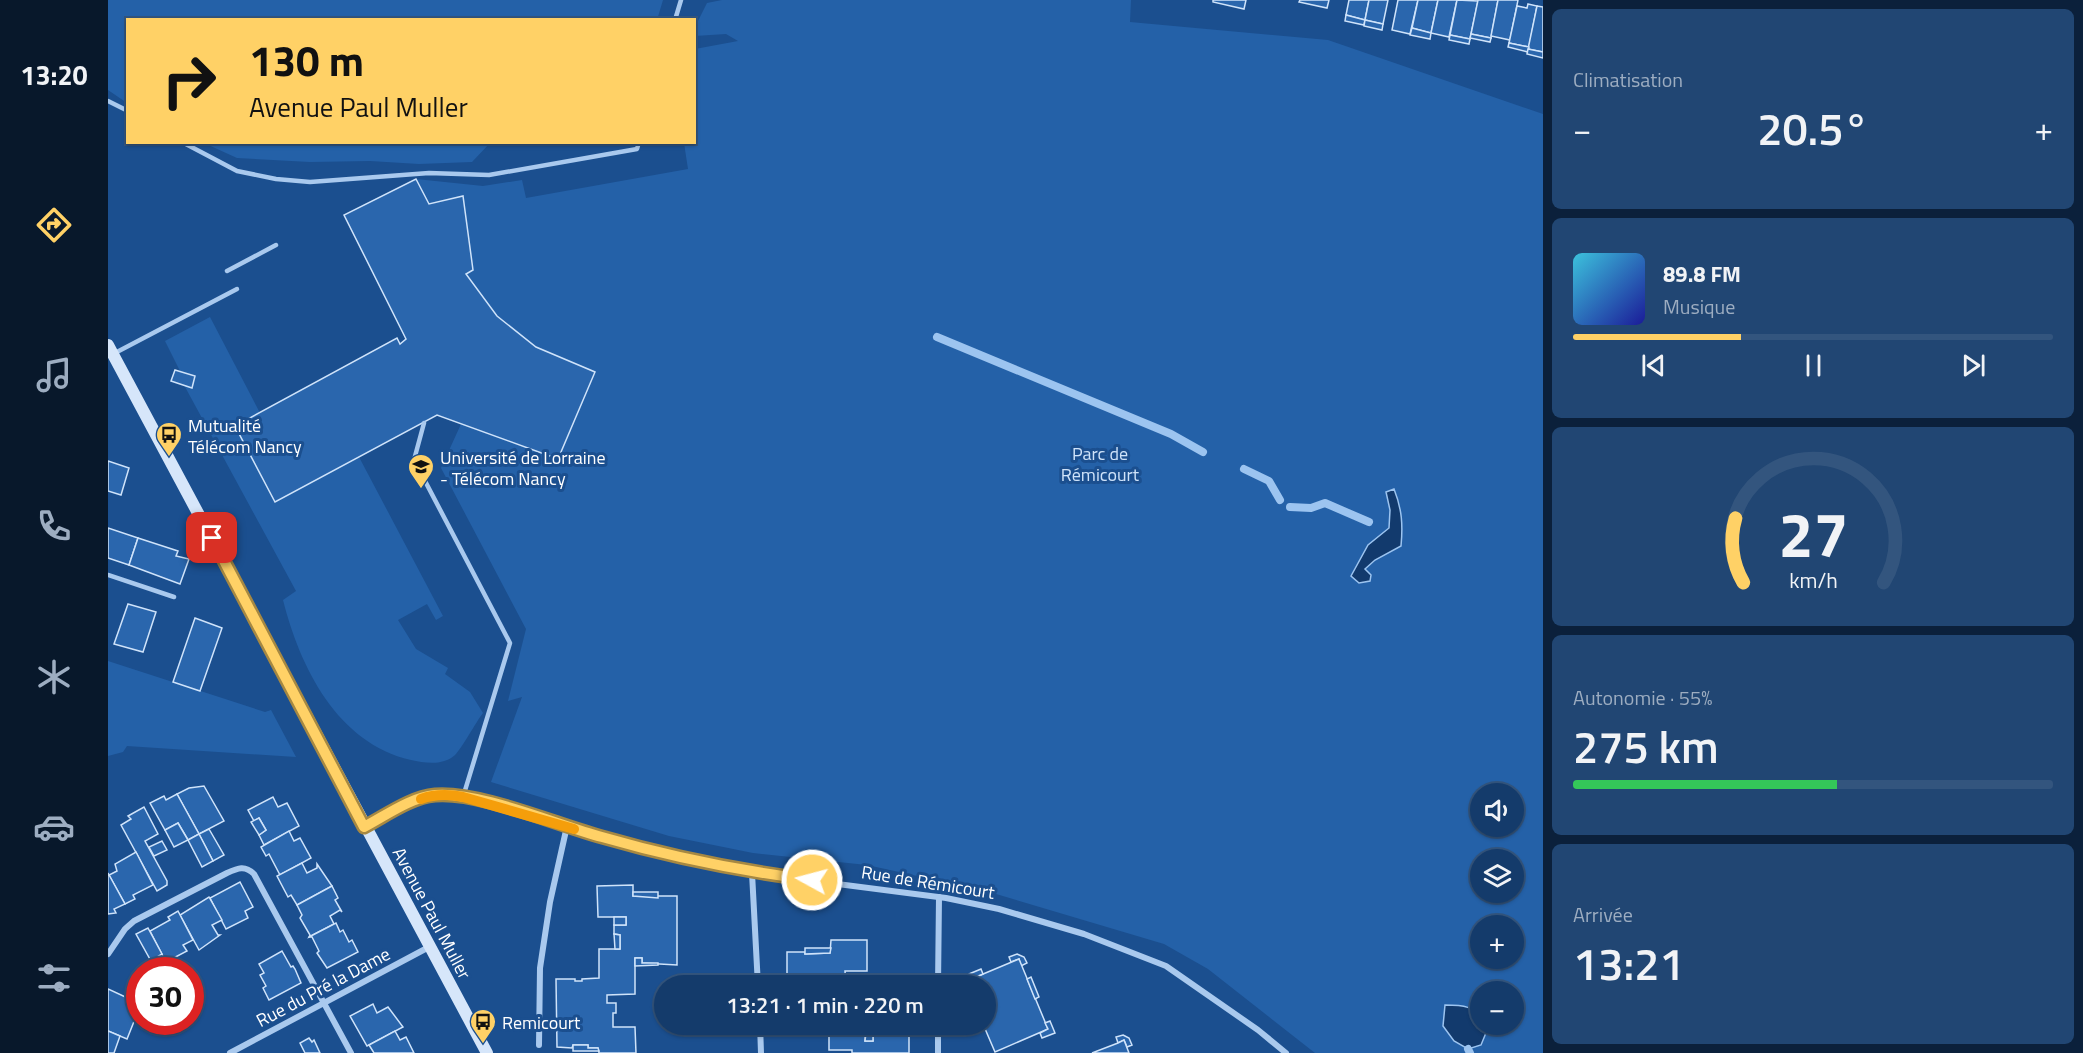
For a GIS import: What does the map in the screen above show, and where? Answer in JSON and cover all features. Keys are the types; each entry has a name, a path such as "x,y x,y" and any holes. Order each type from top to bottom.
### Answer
{"main road":[{"name":"Avenue Paul Muller","path":"110,350 487,1053"}],"street":[{"name":"Rue de Rémicourt","path":"364,827 412,802 431,795 448,794 603,838 752,873 939,897 999,909 1084,934 1166,966 1258,1030 1286,1053"},
{"path":"540,1045 540,968 567,826"},
{"path":"108,954 125,929 134,921 227,873 243,867 249,869 254,874 351,1053"},
{"path":"752,873 757,975"},
{"path":"938,975 939,897"},
{"name":"Rue du Pré la Dame","path":"230,1053 429,947"},
{"path":"760,1035 761,1053"},
{"path":"938,1035 938,1053"}],"lane":[{"path":"676,18 681,0"},
{"path":"108,101 126,110"},
{"path":"186,144 237,171 276,179 310,182 429,173 489,175 637,149 638,144"},
{"path":"227,271 276,245"},
{"path":"110,350 237,289"},
{"path":"424,423 414,460 510,643 463,797"},
{"path":"108,575 174,597"}],"green space":[{"path":"108,0 663,0 658,18 126,18 126,102 108,90"},
{"name":"Parc de Rémicourt","path":"722,0 1131,0 1130,22 1328,40 1543,114 1543,1053 1315,1053 1208,969 1164,944 986,891 867,865 753,853 669,836 491,782 522,697 508,701 526,629 441,468 461,424 558,459 595,373 536,347 497,316 466,274 473,270 463,196 429,204 416,179 483,186 522,180 526,198 688,169 684,144 696,144 696,49 738,41 726,34 696,36 696,25 707,3"},
{"path":"206,144 489,144 472,162 419,164 237,158"},
{"path":"210,317 260,413 235,427 275,501 359,457 443,616 436,620 427,604 398,620 416,649 448,668 445,674 470,692 483,713 458,752 445,761 434,763 411,760 385,751 362,737 342,720 311,676 290,625 283,600 296,591 184,385 192,388 194,376 180,371 165,341"},
{"path":"108,661 265,712 271,710 296,757 127,746 123,752 108,756"}],"shaded area":[{"path":"1394,489 1401,517 1401,546 1375,560 1365,569 1371,575 1370,581 1359,583 1351,576 1368,545 1389,528 1390,510 1386,492"},
{"path":"1445,1005 1468,1007 1470,1008 1470,1035 1485,1035 1481,1045 1468,1049 1454,1041 1443,1026"}],"building":[{"path":"1213,0 1246,0 1244,9 1213,2"},
{"path":"1300,0 1329,0 1327,8 1299,2"},
{"path":"1349,0 1369,0 1365,20 1346,15"},
{"path":"1369,0 1388,0 1383,24 1365,20"},
{"path":"1398,0 1418,0 1410,34 1392,30"},
{"path":"1418,0 1438,0 1431,33 1412,28"},
{"path":"1438,0 1457,0 1449,37 1431,33"},
{"path":"1457,0 1478,1 1470,39 1450,35"},
{"path":"1478,0 1498,0 1491,38 1471,34"},
{"path":"1498,0 1518,0 1510,40 1491,36"},
{"path":"1528,4 1537,6 1529,47 1509,43 1517,6 1527,8"},
{"path":"1537,6 1543,7 1543,52 1528,49"},
{"path":"1346,15 1365,20 1364,25 1345,21"},
{"path":"1365,20 1383,24 1382,30 1364,26"},
{"path":"1412,28 1431,33 1430,39 1410,35"},
{"path":"1471,34 1491,38 1490,42 1470,38"},
{"path":"1450,35 1470,39 1469,44 1449,40"},
{"path":"1509,43 1529,47 1528,52 1508,47"},
{"path":"1528,49 1543,52 1543,58 1527,54"},
{"path":"416,179 429,204 463,196 473,270 466,274 497,316 536,347 595,372 558,459 437,415 275,502 235,426 397,338 400,344 406,339 344,215"},
{"path":"175,370 195,376 192,388 171,381"},
{"path":"108,461 129,468 121,495 108,491"},
{"path":"108,528 138,538 129,565 108,558"},
{"path":"138,538 178,551 176,556 189,559 180,584 129,565"},
{"path":"128,604 156,612 143,652 114,644"},
{"path":"195,618 222,628 200,691 173,682"},
{"path":"204,786 224,821 199,834 177,794 189,788"},
{"path":"177,794 199,834 188,840 178,823 165,830 150,803 164,796 166,800"},
{"path":"273,797 278,807 287,803 299,826 264,845 259,835 266,830 259,818 254,821 248,810"},
{"path":"144,807 158,834 145,841 167,881 167,885 157,891 121,825 131,819 128,816"},
{"path":"259,818 266,830 259,835 251,822"},
{"path":"178,823 188,840 174,847 165,830"},
{"path":"209,829 224,855 213,861 199,834"},
{"path":"289,831 294,841 300,838 311,858 280,875 269,854 266,856 261,847"},
{"path":"199,834 213,861 202,867 188,840"},
{"path":"162,841 167,850 154,856 149,847"},
{"path":"136,852 153,885 133,895 135,899 125,904 109,875 117,871 115,864"},
{"path":"302,863 307,873 317,868 317,864 332,886 297,905 291,895 288,897 277,876"},
{"path":"108,873 125,904 114,909 116,913 108,914"},
{"path":"240,882 253,907 245,911 248,918 226,929 210,898"},
{"path":"633,885 633,896 677,896 677,965 642,963 642,958 635,958 635,994 607,995 607,1003 616,1003 613,1027 635,1027 636,1053 599,1053 598,1048 588,1048 588,1045 573,1045 572,1048 557,1047 556,979 582,981 582,979 599,978 599,949 620,949 620,935 614,934 614,925 626,925 626,917 598,917 597,886"},
{"path":"332,886 338,898 335,900 342,912 340,910 330,916 334,924 309,937 297,905"},
{"path":"633,892 658,892 658,898 633,896"},
{"path":"209,897 222,920 212,925 220,935 199,950 180,915"},
{"path":"178,911 193,940 183,945 187,951 176,957 163,957 150,931 170,920 168,917"},
{"path":"614,917 626,917 626,925 614,925"},
{"path":"336,923 340,932 343,930 349,942 352,940 358,952 327,968 317,953 319,951 312,937 309,937"},
{"path":"148,928 162,954 157,957 149,957 136,934"},
{"path":"614,934 620,935 620,949 615,949"},
{"path":"831,940 867,940 867,971 845,971 845,975 787,975 787,952 830,953"},
{"path":"805,948 831,948 830,953 805,954"},
{"path":"282,951 291,967 295,969 301,983 269,1000 263,988 266,986 260,975 264,973 259,964"},
{"path":"1017,954 1024,957 1027,963 1021,966 1019,959 1011,962 1009,957"},
{"path":"635,958 642,958 642,963 658,963 658,965 635,966"},
{"path":"1019,959 1048,1029 995,1052 988,1035 996,1035 996,975 981,975"},
{"path":"981,969 983,974 969,975"},
{"path":"1031,977 1039,997 1035,999 1027,979"},
{"path":"108,989 126,997 126,1035 129,1035 127,1039 108,1031"},
{"path":"373,1004 377,1013 388,1007 403,1027 367,1046 350,1016"},
{"path":"1050,1021 1055,1033 1042,1038 1040,1033 1048,1029 1045,1023"},
{"path":"108,1031 120,1036 114,1053 108,1053"},
{"path":"395,1031 400,1040 406,1037 414,1053 374,1053 369,1045"},
{"path":"829,1035 865,1035 865,1041 873,1041 873,1036 909,1035 909,1053 852,1053 852,1050 829,1050"},
{"path":"866,1035 887,1035 873,1036 873,1041 865,1041"},
{"path":"1123,1035 1129,1038 1132,1045 1127,1047 1124,1040 1118,1043 1116,1037"},
{"path":"309,1038 312,1042 314,1040 320,1053 305,1053 300,1043"},
{"path":"1124,1040 1129,1053 1092,1053 1118,1043"},
{"path":"573,1045 588,1045 588,1048 598,1048 599,1051 573,1051"}],"waterway":[{"path":"937,337 1171,434 1203,452"},
{"path":"1244,469 1269,481 1280,500"},
{"path":"1290,507 1311,508 1325,503 1369,522"},
{"path":"1468,1049 1470,1053"}],"slow traffic":[{"path":"421,799 431,795 448,794 507,808 574,829"}],"place":[{"name":"Mutualité Télécom Nancy","path":"169,458"},
{"name":"Université de Lorraine - Télécom Nancy","path":"421,490"},
{"name":"Remicourt","path":"483,1045"}],"route":[{"path":"212,538 364,827 412,802 431,795 448,794 507,808 624,843 752,873 812,880"}]}
